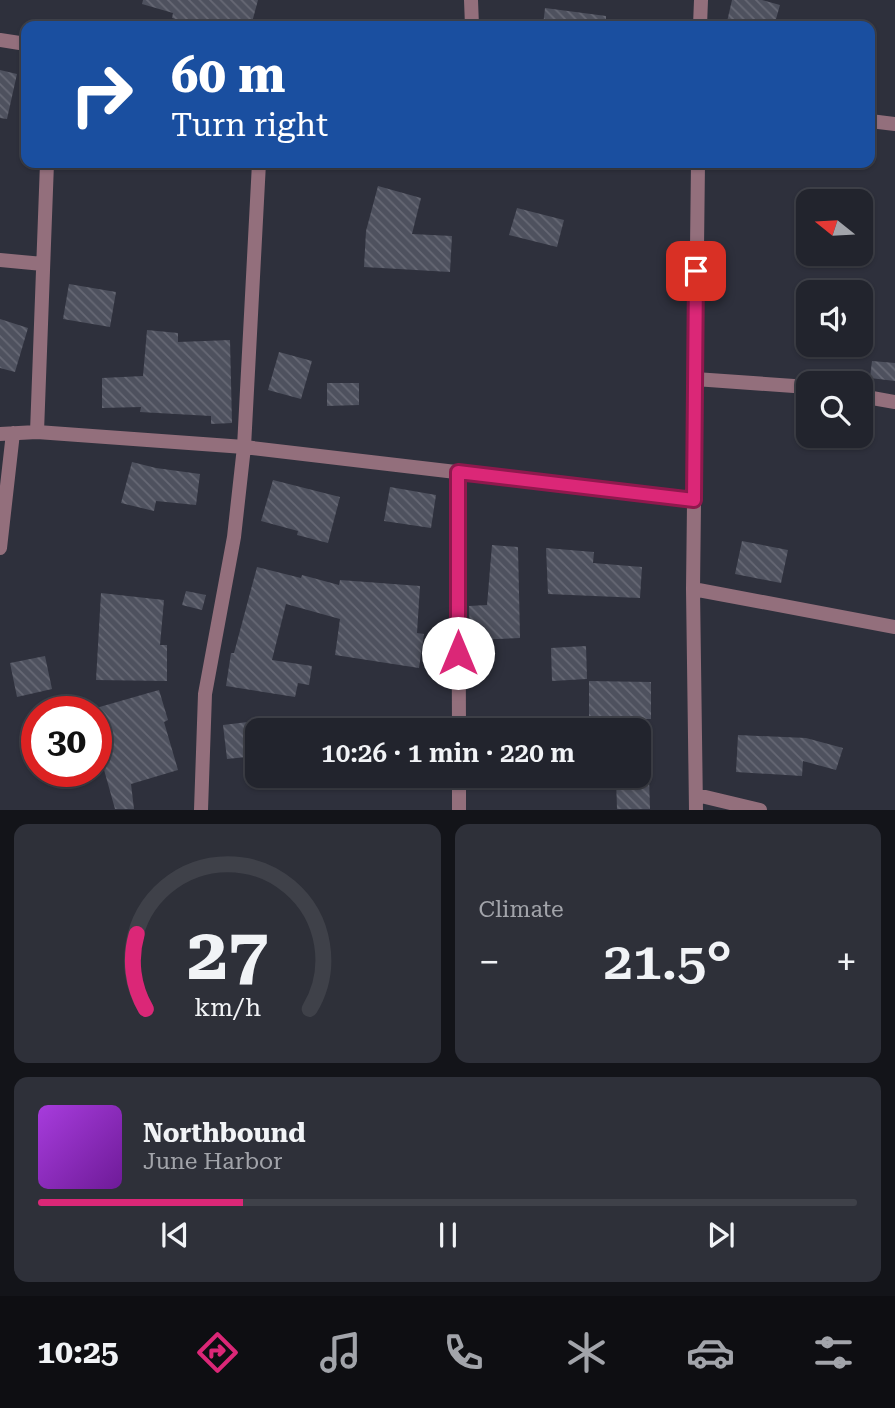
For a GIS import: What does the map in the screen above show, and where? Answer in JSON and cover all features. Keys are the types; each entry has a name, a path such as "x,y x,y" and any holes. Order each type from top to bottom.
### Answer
{"street":[{"path":"471,0 472,21"},
{"path":"700,21 701,0"},
{"path":"0,40 21,43"},
{"path":"875,122 895,124"},
{"path":"37,432 47,168"},
{"path":"201,810 205,694 234,537 244,447 259,168"},
{"path":"698,168 692,589 696,802 760,810"},
{"path":"0,260 43,264"},
{"path":"695,379 796,386"},
{"path":"873,398 895,402"},
{"path":"0,548 6,434 37,432 244,447 694,500"},
{"path":"458,472 459,718"},
{"path":"692,589 895,627"},
{"path":"459,788 459,810"}],"building":[{"path":"143,0 258,0 252,21 183,21 172,18 173,13 142,4"},
{"path":"732,0 762,0 780,5 775,21 727,21"},
{"path":"545,8 606,16 606,21 544,21"},
{"path":"0,70 17,74 7,119 0,118"},
{"path":"378,186 421,198 412,234 452,236 450,272 364,267 366,231"},
{"path":"517,208 564,220 557,247 509,235"},
{"path":"69,284 116,292 110,327 63,319"},
{"path":"0,319 28,328 15,372 0,368"},
{"path":"147,330 178,333 178,342 230,340 232,423 211,424 211,416 140,412 141,407 102,408 102,378 143,376"},
{"path":"279,352 312,361 301,399 268,390"},
{"path":"872,361 895,363 895,381 873,378"},
{"path":"327,383 359,383 359,405 327,406"},
{"path":"132,462 200,474 196,505 156,501 154,511 121,503"},
{"path":"273,480 340,497 328,543 261,521"},
{"path":"390,487 436,495 431,528 384,521"},
{"path":"742,541 788,550 781,583 735,574"},
{"path":"492,545 518,547 520,638 470,640 469,606 487,605"},
{"path":"546,548 594,552 593,563 642,567 640,598 548,594"},
{"path":"257,567 339,585 340,580 420,586 417,633 424,634 419,668 335,655 340,619 286,604 272,660 312,666 309,685 298,683 295,697 226,686 231,653 234,653"},
{"path":"186,591 206,595 202,610 182,605"},
{"path":"101,593 164,600 160,645 167,645 167,681 96,680"},
{"path":"586,646 587,679 552,681 551,648"},
{"path":"45,656 52,689 17,697 10,663"},
{"path":"589,681 651,682 651,718 589,718"},
{"path":"159,690 168,720 164,722 178,770 131,784 134,809 115,809 109,787 112,787 112,703"},
{"path":"245,722 245,757 227,759 223,725"},
{"path":"738,735 806,738 843,748 836,770 803,761 802,776 736,772"},
{"path":"616,788 649,788 650,809 617,809"}],"route":[{"path":"458,653 458,472 694,500 696,271"}]}
